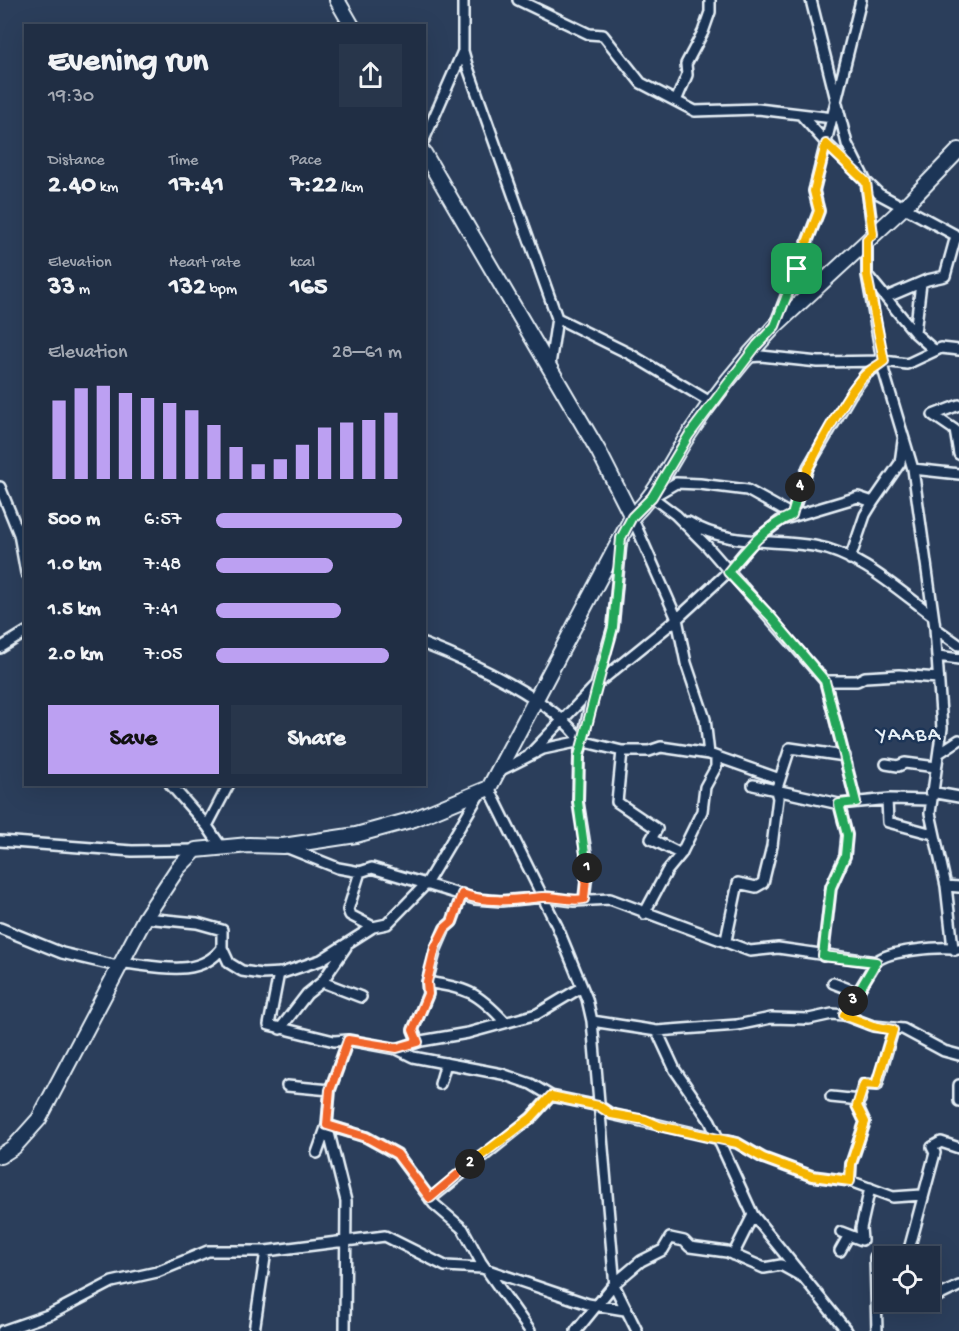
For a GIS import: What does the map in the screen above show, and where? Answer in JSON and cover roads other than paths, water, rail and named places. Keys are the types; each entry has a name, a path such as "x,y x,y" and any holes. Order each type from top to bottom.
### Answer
{"street":[{"path":"337,0 351,24"},
{"path":"463,0 463,51 557,318 550,365"},
{"path":"518,0 589,34 603,35 641,83 695,111 758,110 833,118"},
{"path":"676,101 687,75 686,64 703,32 710,12 710,0"},
{"path":"811,0 847,144 866,182 870,237 867,275 884,361 884,372 913,469 935,628 942,728 931,796 933,834 946,886 957,951 903,952 881,956 844,1015"},
{"path":"775,326 819,211 814,191 861,0"},
{"path":"426,135 463,51"},
{"path":"802,116 826,144 866,182 903,208 957,236 945,276 887,297"},
{"path":"146,918 197,923 222,930 222,948 229,963 242,971 262,974 279,973 321,960 373,927 387,924 426,884 499,771 632,517 652,497 689,435 712,403 747,357 775,326 903,208 959,150"},
{"path":"426,156 550,365 632,517 677,619 686,663 705,719 716,767 705,787 702,812 681,854 667,871 644,914"},
{"path":"867,275 915,333 934,350"},
{"path":"915,333 921,283"},
{"path":"557,318 630,354 712,403"},
{"path":"747,357 760,356 818,362 884,361 907,364 934,350 950,348 959,350"},
{"path":"792,515 808,467 851,394 866,374 884,361"},
{"path":"959,405 933,415 955,430 959,453"},
{"path":"850,559 865,515 900,463 903,438"},
{"path":"913,469 959,474"},
{"path":"652,497 676,483 712,485 747,490 792,515"},
{"path":"0,487 19,534 24,562"},
{"path":"652,497 676,515 707,546 825,681 856,802"},
{"path":"529,755 598,683 677,619 728,572 753,542 782,520 792,515 858,497 873,502"},
{"path":"676,515 711,533 753,542 815,546 850,559 875,573 932,615"},
{"path":"584,899 588,865 578,780 581,741 613,627 621,538"},
{"path":"935,628 959,645"},
{"path":"0,648 24,633"},
{"path":"426,646 538,700 563,719 581,741"},
{"path":"938,656 959,659"},
{"path":"825,681 857,681 865,677 900,675 938,678"},
{"path":"939,753 959,740"},
{"path":"499,771 529,755 581,741 622,750 649,751 661,747 713,756 780,779"},
{"path":"726,940 738,883 756,887 763,883 772,846 778,798 776,791 790,748 845,756"},
{"path":"622,750 617,801 657,829 651,839 681,854"},
{"path":"886,764 898,766 905,763 936,767"},
{"path":"753,785 839,804 931,796 959,797"},
{"path":"172,786 207,825 222,848"},
{"path":"207,825 229,786"},
{"path":"0,841 53,847 196,850 283,846 356,835 414,819 485,790"},
{"path":"485,790 544,897 582,987 592,1021 615,1283 625,1310 637,1331"},
{"path":"887,800 888,822 933,834"},
{"path":"823,956 831,887 845,856 847,835 839,804"},
{"path":"283,846 327,865 360,872 372,868 475,899 501,901 544,897 574,901 610,899 644,914 726,940 750,951 778,948 876,962"},
{"path":"0,1156 14,1147 39,1119 146,918 178,868 196,850"},
{"path":"360,872 348,910 355,919 373,927"},
{"path":"946,886 959,887"},
{"path":"418,1042 413,1030 428,994 427,982 435,948 445,928 452,922 462,894"},
{"path":"0,928 62,953 122,965 189,970 217,955 222,948"},
{"path":"280,1029 307,994 322,982 351,939"},
{"path":"279,973 269,1025 280,1029 334,1041 348,1040 397,1048 413,1057 512,1077 531,1084 551,1096 599,1106 611,1114 737,1143 763,1158 812,1176 850,1181 893,1197 922,1195"},
{"path":"322,982 361,998"},
{"path":"427,982 467,989 485,1001 505,1022"},
{"path":"833,983 859,993"},
{"path":"397,1048 446,1038 537,1014 582,987"},
{"path":"592,1021 657,1031 737,1025 771,1018 809,1019 832,1014 844,1015 873,1026 893,1030 903,1029 944,1051 959,1055"},
{"path":"850,1181 851,1164 865,1122 857,1106 864,1084 876,1085 893,1030"},
{"path":"657,1031 675,1070 697,1101 719,1140 753,1215 847,1331"},
{"path":"317,1153 327,1125 330,1090 348,1040"},
{"path":"440,1084 446,1063"},
{"path":"959,1085 959,1101"},
{"path":"287,1086 330,1090"},
{"path":"430,1198 531,1118 551,1096"},
{"path":"831,1097 860,1100"},
{"path":"327,1125 366,1137 397,1154 430,1198 463,1229 486,1269 530,1331"},
{"path":"327,1125 345,1201 345,1331"},
{"path":"910,1246 935,1153 932,1147 941,1142 959,1148"},
{"path":"840,1251 845,1234 862,1240 861,1228 870,1188"},
{"path":"733,1255 753,1215"},
{"path":"2,1331 51,1314 112,1282 157,1272 208,1251 266,1251 345,1239 385,1236 445,1266 486,1269 596,1305 625,1310"},
{"path":"576,1331 615,1283 641,1261 663,1250 670,1238 684,1241 690,1247 733,1255 764,1268 781,1264 804,1278"},
{"path":"254,1331 266,1251"},
{"path":"940,1295 959,1286"},
{"path":"877,1331 878,1312"}],"district":[{"name":"YAABA","path":"909,736"}]}
